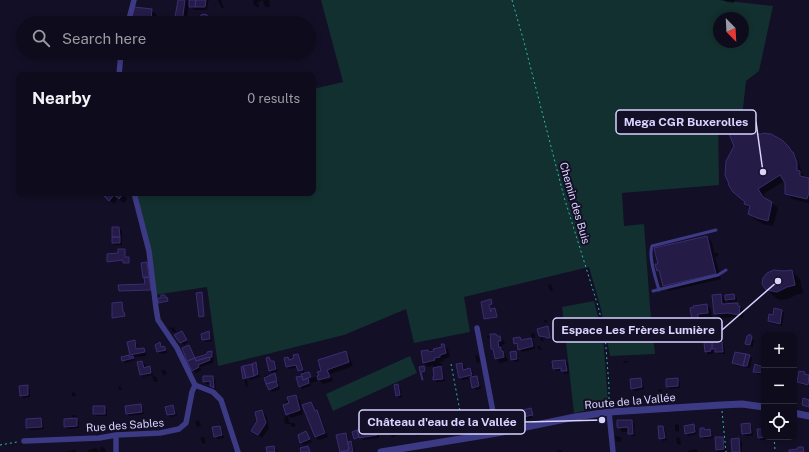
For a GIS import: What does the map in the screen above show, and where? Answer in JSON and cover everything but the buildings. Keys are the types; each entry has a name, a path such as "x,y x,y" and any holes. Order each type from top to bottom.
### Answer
{"street":[{"path":"130,16 134,0"},
{"path":"119,72 120,60"},
{"path":"135,196 149,251 158,320 177,348 195,385 213,392 221,400 238,452"},
{"path":"477,328 497,433"},
{"name":"Rue des Sables","path":"24,441 99,438 116,435 160,433 179,430 186,423 190,410 192,392 195,385"},
{"name":"Route de la Vallée","path":"381,452 497,433 575,417 610,412 742,404 761,407"},
{"path":"610,412 613,452"},
{"path":"797,414 809,416"},
{"path":"116,435 116,452"}],"lane":[{"path":"659,290 650,251 652,246 716,230"},
{"path":"653,291 718,275 726,270"}],"path":[{"name":"Chemin des Buis","path":"512,0 566,204 580,250 590,275 605,335 610,412"},
{"path":"451,364 465,438"},
{"path":"721,405 726,452"},
{"path":"774,440 775,450"},
{"path":"0,445 24,441"}],"green space":[{"path":"321,0 719,0 773,6 759,71 746,81 742,118 718,117 719,185 622,193 624,226 644,224 655,354 610,356 601,309 589,267 464,297 470,332 414,343 406,309 344,335 218,366 207,287 154,295 149,251 135,196 316,196 316,88 343,82"},
{"path":"594,301 603,336 608,401 603,407 574,413 562,307"},
{"path":"410,356 417,373 333,411 326,394"}],"place":[{"name":"Mega CGR Buxerolles","path":"763,172"},
{"name":"Espace Les Frères Lumière","path":"778,281"},
{"name":"Château d'eau de la Vallée","path":"602,420"}]}
